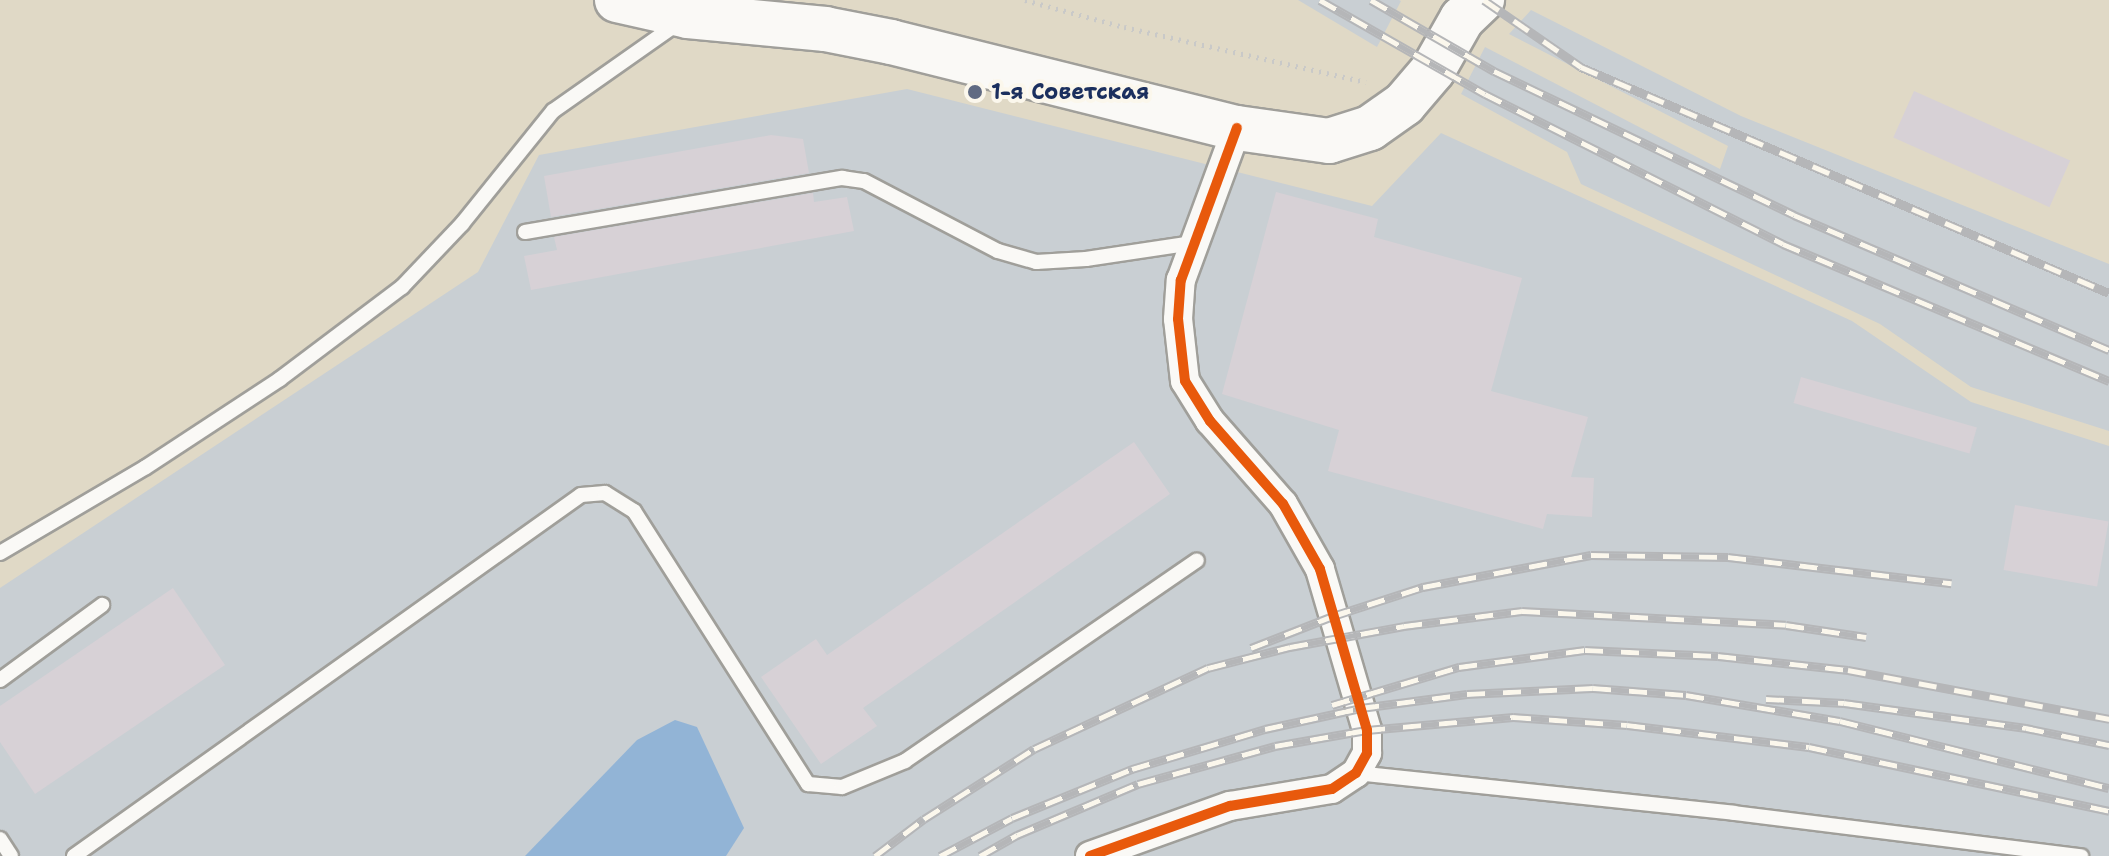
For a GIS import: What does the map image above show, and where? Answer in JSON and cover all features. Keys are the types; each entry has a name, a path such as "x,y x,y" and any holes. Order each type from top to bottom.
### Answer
{"main road":[{"path":"617,0 688,16 825,29 891,42 1237,128 1329,141 1370,128 1404,104 1433,70 1462,19 1482,0"}],"street":[{"path":"1090,856 1230,806 1332,789 1356,773 1367,753 1367,730 1320,569 1283,504 1210,421 1185,381 1178,319 1181,280 1237,128"}],"lane":[{"path":"0,553 146,467 280,379 402,287 462,224 553,111 688,16"},
{"path":"525,232 842,178 864,181 998,251 1036,262 1086,259 1193,243"},
{"path":"74,856 581,495 605,493 634,511 808,784 842,787 905,761 1197,560"},
{"path":"0,680 102,605"},
{"path":"1356,773 1734,813 2081,856"},
{"path":"0,839 11,856"}],"path":[{"path":"1025,0 1124,27 1370,82"}],"shaded area":[{"path":"1298,0 1399,0 1401,1 1377,47"},
{"path":"1531,10 1741,116 2109,264 2109,431 1971,387 1880,324 1581,184 1567,152 1461,94 1485,47 1720,169 1728,146 1509,34"},
{"path":"907,89 1372,206 1441,133 1852,321 1971,402 2109,446 2109,856 0,856 0,588 478,272 539,155"}],"water":[{"path":"675,720 697,727 744,828 726,856 525,856 637,740"}],"building":[{"path":"1914,91 2070,161 2049,207 1893,138"},
{"path":"771,135 803,139 809,173 551,217 544,176"},
{"path":"1276,192 1378,219 1374,237 1522,278 1491,391 1588,417 1571,477 1594,478 1592,517 1547,514 1543,529 1328,471 1339,430 1222,394"},
{"path":"813,193 814,202 847,197 854,231 531,290 524,256 557,250 554,237"},
{"path":"1801,377 1977,427 1969,453 1794,403"},
{"path":"1134,442 1170,494 863,708 877,726 821,764 761,677 816,639 827,655"},
{"path":"2015,505 2109,521 2097,586 2004,570"},
{"path":"173,588 225,665 35,794 0,742 0,706"}],"railway":[{"path":"1320,0 1485,94 1783,244 2109,381"},
{"path":"1371,0 1494,71 1794,215 2109,350"},
{"path":"1484,0 1581,67 2109,293"},
{"path":"1251,648 1333,616 1423,587 1591,555 1728,557 1951,583"},
{"path":"875,856 924,819 1034,749 1208,668 1290,647 1404,626 1522,611 1786,625 1866,637"},
{"path":"1332,705 1459,667 1585,650 1718,656 1848,670 2109,719"},
{"path":"940,856 1012,818 1132,769 1265,729 1361,708 1467,694 1593,688 1686,695 1840,721 2109,788"},
{"path":"1766,699 1844,703 2026,728 2109,745"},
{"path":"980,856 1017,835 1138,784 1275,746 1367,730 1513,717 1627,725 1809,747 2109,811"}],"cycle path":[{"path":"1090,856 1230,806 1332,789 1356,773 1367,753 1367,730 1320,569 1283,504 1210,421 1185,381 1178,319 1181,280 1237,128"}],"place":[{"name":"1-я Советская","path":"975,92"}]}
